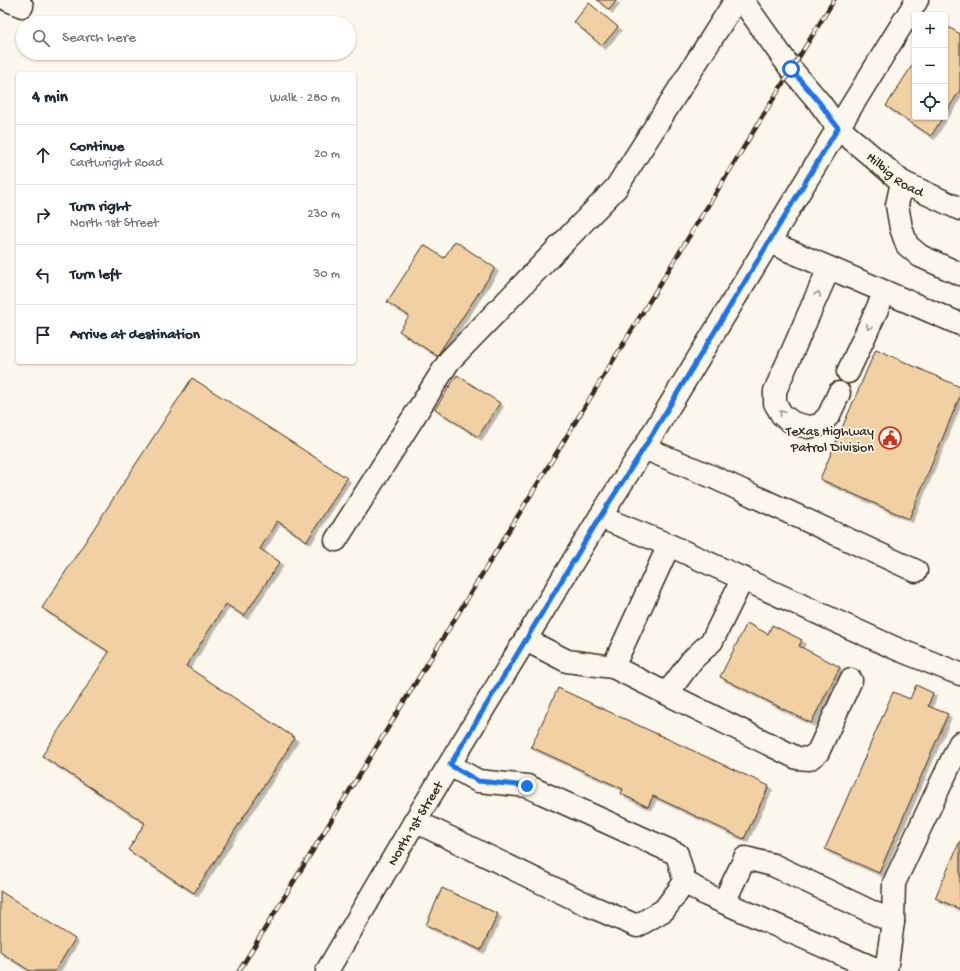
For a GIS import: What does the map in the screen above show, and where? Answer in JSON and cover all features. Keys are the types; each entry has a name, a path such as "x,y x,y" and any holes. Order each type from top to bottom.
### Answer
{"street":[{"path":"336,540 449,361 616,188 736,0"},
{"name":"Hilbig Road","path":"742,0 791,69 819,102 838,128 902,182 960,209"},
{"name":"North 1st Street","path":"328,971 415,821 917,0"},
{"path":"902,182 897,205 901,228 907,245 920,256 960,274"},
{"path":"769,242 960,324"},
{"path":"829,268 775,391 775,403 782,415 793,423 808,427 820,425 829,415 839,393"},
{"path":"848,372 885,292"},
{"path":"644,448 713,477 916,571"},
{"path":"600,517 669,545 898,649 960,674"},
{"path":"613,667 669,545"},
{"path":"666,693 692,660 712,641 743,578"},
{"path":"526,640 567,661 613,667 797,758 809,759 818,752 851,680"},
{"path":"886,971 893,922 894,883 960,743"},
{"path":"450,765 478,781 527,786 677,854 685,882 724,902 880,971"},
{"path":"415,821 588,905 637,926 664,910 685,882"},
{"path":"724,902 746,858 774,865 893,922"}],"building":[{"path":"597,0 617,0 609,10"},
{"path":"589,3 618,27 602,46 574,22"},
{"path":"948,27 960,34 960,90 948,109"},
{"path":"912,66 912,120 941,120 931,136 886,106"},
{"path":"455,241 495,268 437,356 399,331 409,316 387,302 424,245 444,258"},
{"name":"Texas Highway Patrol Division","path":"876,349 960,387 960,396 909,519 820,479"},
{"path":"457,375 500,403 478,437 435,409"},
{"path":"192,378 347,478 307,541 277,521 260,549 280,562 244,616 226,604 186,666 295,738 194,893 128,850 145,823 42,756 109,652 42,608"},
{"path":"747,623 768,634 772,625 802,640 799,646 840,667 811,723 720,677"},
{"path":"916,685 933,693 928,706 948,714 879,873 825,849 893,692 910,699"},
{"path":"558,688 769,786 744,839 653,796 648,807 621,794 623,789 531,747"},
{"path":"960,841 960,909 935,898"},
{"path":"442,888 498,914 481,950 426,925"},
{"path":"0,891 75,939 55,971 30,971 0,952"}],"railway":[{"path":"239,971 834,0"}],"place":[{"name":"Texas Highway Patrol Division","path":"890,438"}],"route":[{"path":"527,786 478,781 450,765 838,128 819,102 791,69"}]}
